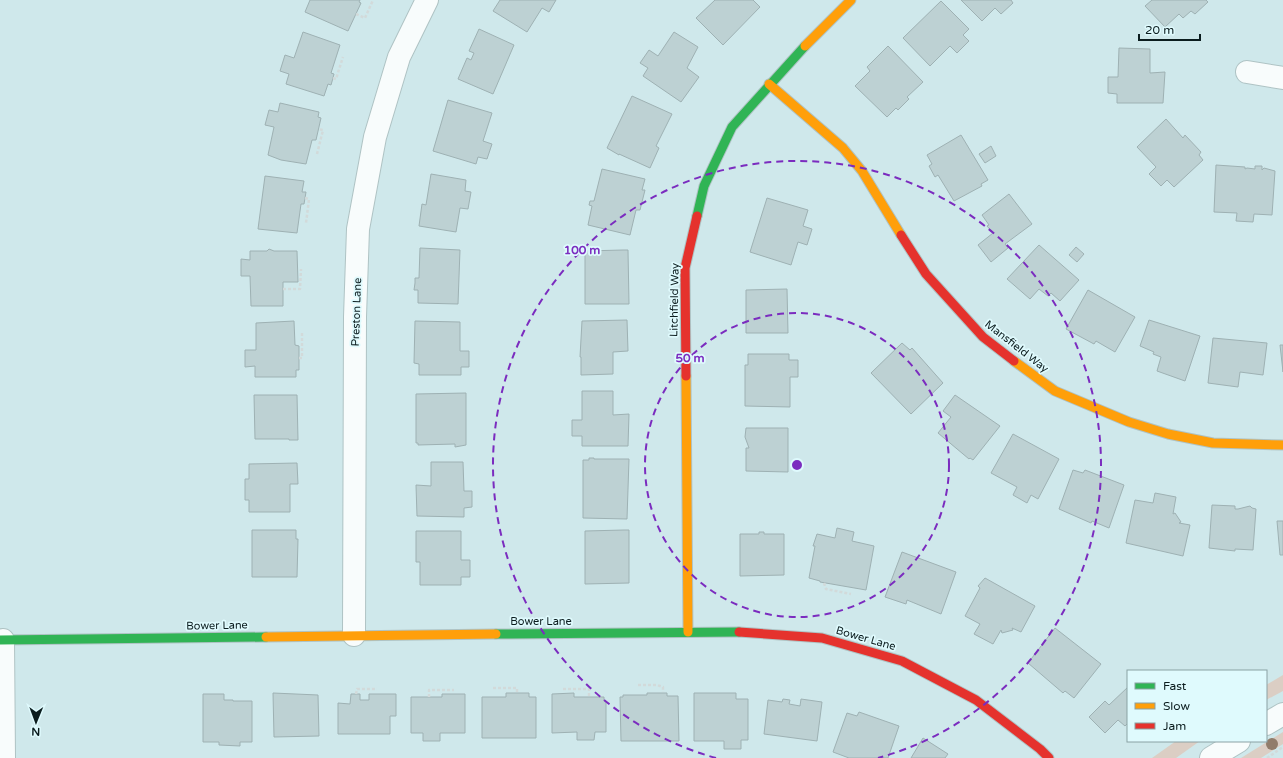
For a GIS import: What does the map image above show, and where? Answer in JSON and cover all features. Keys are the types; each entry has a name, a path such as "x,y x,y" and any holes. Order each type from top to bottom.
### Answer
{"street":[{"name":"Preston Lane","path":"354,635 355,317 358,229 375,137 400,57 427,0"},
{"name":"Litchfield Way","path":"688,632 685,268 704,186 732,127 769,84 851,0"},
{"path":"1247,72 1283,78"},
{"name":"Mansfield Way","path":"769,84 843,148 862,171 926,274 983,337 1055,391 1128,422 1168,434 1213,443 1283,445"},
{"name":"Bower Lane","path":"2,640 688,632 753,632 822,638 902,661 976,700 1040,749 1048,758"},
{"path":"2,640 4,758"},
{"path":"1267,723 1283,714"},
{"path":"1211,758 1237,742"}],"path":[{"path":"356,14 366,18 373,0"},
{"path":"333,78 336,79 343,57"},
{"path":"317,154 323,130 318,129"},
{"path":"305,198 309,199 306,223"},
{"path":"283,289 300,289 301,269"},
{"path":"299,358 302,358 302,332"},
{"path":"824,583 826,589 850,594"},
{"path":"638,685 658,685 663,687 663,692"},
{"path":"493,688 517,688 517,693"},
{"path":"356,694 356,689 376,689"},
{"path":"563,689 589,689 589,697"},
{"path":"429,698 429,690 454,690"},
{"path":"1267,758 1283,746"}],"shaded area":[{"path":"1283,675 1283,691 1267,699 1267,684"},
{"path":"1283,732 1283,744 1261,758 1241,758 1267,742"},
{"path":"1175,742 1199,742 1176,758 1152,758"}],"building":[{"path":"310,0 360,0 359,2 361,3 348,31 305,12"},
{"path":"500,0 556,0 549,12 542,8 527,32 493,11"},
{"path":"715,0 753,0 760,7 723,45 696,18"},
{"path":"961,0 1011,0 1013,3 1001,14 995,8 982,21"},
{"path":"1152,0 1206,0 1208,2 1195,14 1191,11 1183,18 1179,14 1165,27 1145,6"},
{"path":"941,1 969,29 963,35 969,41 957,53 950,46 930,66 903,38"},
{"path":"479,29 514,45 493,94 458,79 467,58 471,60 474,53 469,51"},
{"path":"303,32 340,45 331,73 334,74 331,85 328,84 324,96 286,84 289,74 280,71 285,55 294,58"},
{"path":"674,32 698,47 687,68 699,77 681,102 643,76 648,68 640,63 649,50 658,56"},
{"path":"888,46 923,82 907,97 909,99 898,110 896,108 887,117 855,86 870,71 867,67"},
{"path":"1119,48 1150,49 1150,73 1165,72 1163,103 1117,103 1117,94 1108,93 1108,77 1118,77"},
{"path":"632,96 672,114 656,146 659,148 650,168 619,155 607,148"},
{"path":"448,100 492,113 483,141 492,144 487,159 478,157 476,164 433,151"},
{"path":"280,103 319,112 318,117 321,118 316,140 312,140 306,164 281,160 268,155 274,127 265,125 269,110 278,112"},
{"path":"1166,119 1183,138 1185,135 1201,152 1199,155 1203,160 1174,187 1167,180 1161,186 1149,174 1156,167 1137,147"},
{"path":"961,135 988,180 981,184 982,186 954,201 938,175 935,177 929,166 932,164 927,155"},
{"path":"991,146 996,156 985,163 979,154"},
{"path":"1216,165 1245,167 1245,169 1255,169 1255,166 1262,166 1262,170 1264,168 1275,171 1272,215 1254,214 1253,222 1236,221 1237,213 1214,212"},
{"path":"602,169 645,179 642,190 645,190 640,210 636,210 630,235 588,225 592,206 589,205 590,201 594,201"},
{"path":"431,174 466,180 465,191 471,192 468,209 460,208 456,232 419,226 422,204 426,205"},
{"path":"265,176 304,181 302,192 306,192 304,204 301,204 297,233 258,229"},
{"path":"1009,194 1032,224 1005,244 1008,248 991,262 978,245 993,233 987,226 989,225 982,215"},
{"path":"767,198 808,210 803,226 812,229 807,245 798,242 791,265 750,252"},
{"path":"1039,245 1079,280 1060,301 1051,293 1048,296 1039,289 1030,299 1007,279"},
{"path":"1076,247 1084,254 1077,262 1069,255"},
{"path":"420,248 460,250 458,304 418,303 418,290 414,290 415,278 419,278"},
{"path":"269,249 274,251 297,251 298,282 283,282 283,306 251,306 250,276 241,276 241,259 250,260 250,251 267,251"},
{"path":"628,250 629,304 585,304 585,251"},
{"path":"787,289 788,333 746,333 746,290"},
{"path":"1088,290 1135,317 1115,352 1096,341 1094,344 1066,329"},
{"path":"627,320 628,351 613,352 613,374 581,375 580,357 582,321"},
{"path":"1149,320 1200,336 1185,381 1157,371 1161,357 1140,346"},
{"path":"294,321 295,345 299,346 299,370 296,370 296,377 255,377 255,366 245,367 245,350 256,350 256,323"},
{"path":"415,321 460,322 460,351 469,351 469,367 461,367 461,375 419,375 419,364 414,363"},
{"path":"1213,338 1267,343 1263,375 1240,372 1238,387 1208,383"},
{"path":"902,343 910,350 912,348 943,383 911,414 871,373"},
{"path":"1280,345 1283,345 1283,372"},
{"path":"748,354 789,354 789,360 798,360 798,377 790,377 790,407 745,406 745,365 748,365"},
{"path":"582,391 613,391 613,415 629,414 628,446 582,446 582,436 572,436 572,420 582,420"},
{"path":"466,393 466,445 455,447 455,444 418,445 418,443 416,443 416,394"},
{"path":"254,395 297,395 298,440 255,439"},
{"path":"955,395 1000,426 973,460 970,458 969,459 938,433 951,417 943,411"},
{"path":"746,428 788,428 788,472 746,471 746,448 749,448 745,437"},
{"path":"1013,434 1059,459 1038,499 1031,495 1027,503 1013,495 1017,487 991,473"},
{"path":"589,458 629,459 627,519 583,518 583,460 589,460"},
{"path":"431,462 463,462 464,491 472,491 472,507 464,508 464,517 417,516 416,485 431,486"},
{"path":"297,463 298,484 290,484 290,512 249,512 249,500 245,500 245,479 249,479 249,464"},
{"path":"1073,470 1083,473 1085,470 1124,485 1109,528 1092,521 1091,523 1059,509"},
{"path":"1155,493 1176,497 1173,514 1175,513 1181,522 1179,523 1190,525 1183,556 1126,543 1135,500 1153,503"},
{"path":"1212,505 1235,506 1235,509 1250,506 1256,509 1253,550 1235,549 1235,551 1209,548"},
{"path":"1277,521 1283,521 1283,555 1280,555"},
{"path":"837,528 854,532 852,541 874,546 866,590 820,582 809,578 815,546 813,546 817,534 835,538"},
{"path":"252,530 296,530 296,539 298,539 297,577 252,577"},
{"path":"629,530 629,583 585,584 585,531"},
{"path":"416,531 461,531 461,560 470,560 470,577 461,577 461,585 420,585 420,562 416,562"},
{"path":"759,532 764,532 764,534 784,534 784,575 740,576 740,534 759,534"},
{"path":"902,552 956,572 941,614 907,600 906,604 885,597"},
{"path":"985,578 1035,606 1021,632 1012,628 1013,630 1002,633 1001,630 993,644 974,634 980,624 965,616 980,588 978,586"},
{"path":"1055,628 1101,664 1074,698 1065,691 1063,693 1028,663"},
{"path":"1127,688 1127,724 1125,726 1118,720 1105,733 1089,717 1105,701 1109,705"},
{"path":"273,693 318,695 319,736 274,737"},
{"path":"506,693 529,693 529,697 536,697 536,738 482,738 482,697 506,697"},
{"path":"574,693 574,697 604,697 604,701 606,701 606,732 595,732 594,740 577,740 577,732 552,733 552,694"},
{"path":"647,693 667,693 667,696 678,696 679,741 621,741 620,697 623,697 623,695 647,695"},
{"path":"694,693 736,693 736,699 748,699 748,740 741,740 741,749 724,749 724,741 694,741"},
{"path":"203,694 224,694 224,700 252,701 252,742 240,742 240,746 219,745 219,742 203,742"},
{"path":"351,694 360,694 360,700 369,700 369,694 396,694 396,716 390,716 390,734 338,734 338,703 350,704"},
{"path":"442,694 465,694 465,733 440,733 440,741 423,741 423,733 411,733 411,697 442,697"},
{"path":"783,699 790,700 789,704 800,706 801,699 822,702 817,741 764,734 768,700 782,702"},
{"path":"859,712 899,726 888,758 849,758 833,752 847,713 857,716"},
{"path":"923,738 948,754 945,758 911,758"}],"traffic: fast":[{"path":"697,216 704,186 732,127 805,46"},
{"path":"496,634 739,632"},
{"path":"0,640 266,637"}],"traffic: slow":[{"path":"805,46 851,0"},
{"path":"769,84 843,148 862,171 901,235"},
{"path":"1014,361 1055,391 1129,422 1168,434 1213,443 1283,445"},
{"path":"686,376 688,632"},
{"path":"266,637 496,634"}],"traffic: jam":[{"path":"686,376 685,268 697,216"},
{"path":"901,235 926,274 983,337 1014,361"},
{"path":"739,632 822,638 902,661 976,700 1040,749 1049,758"}]}
